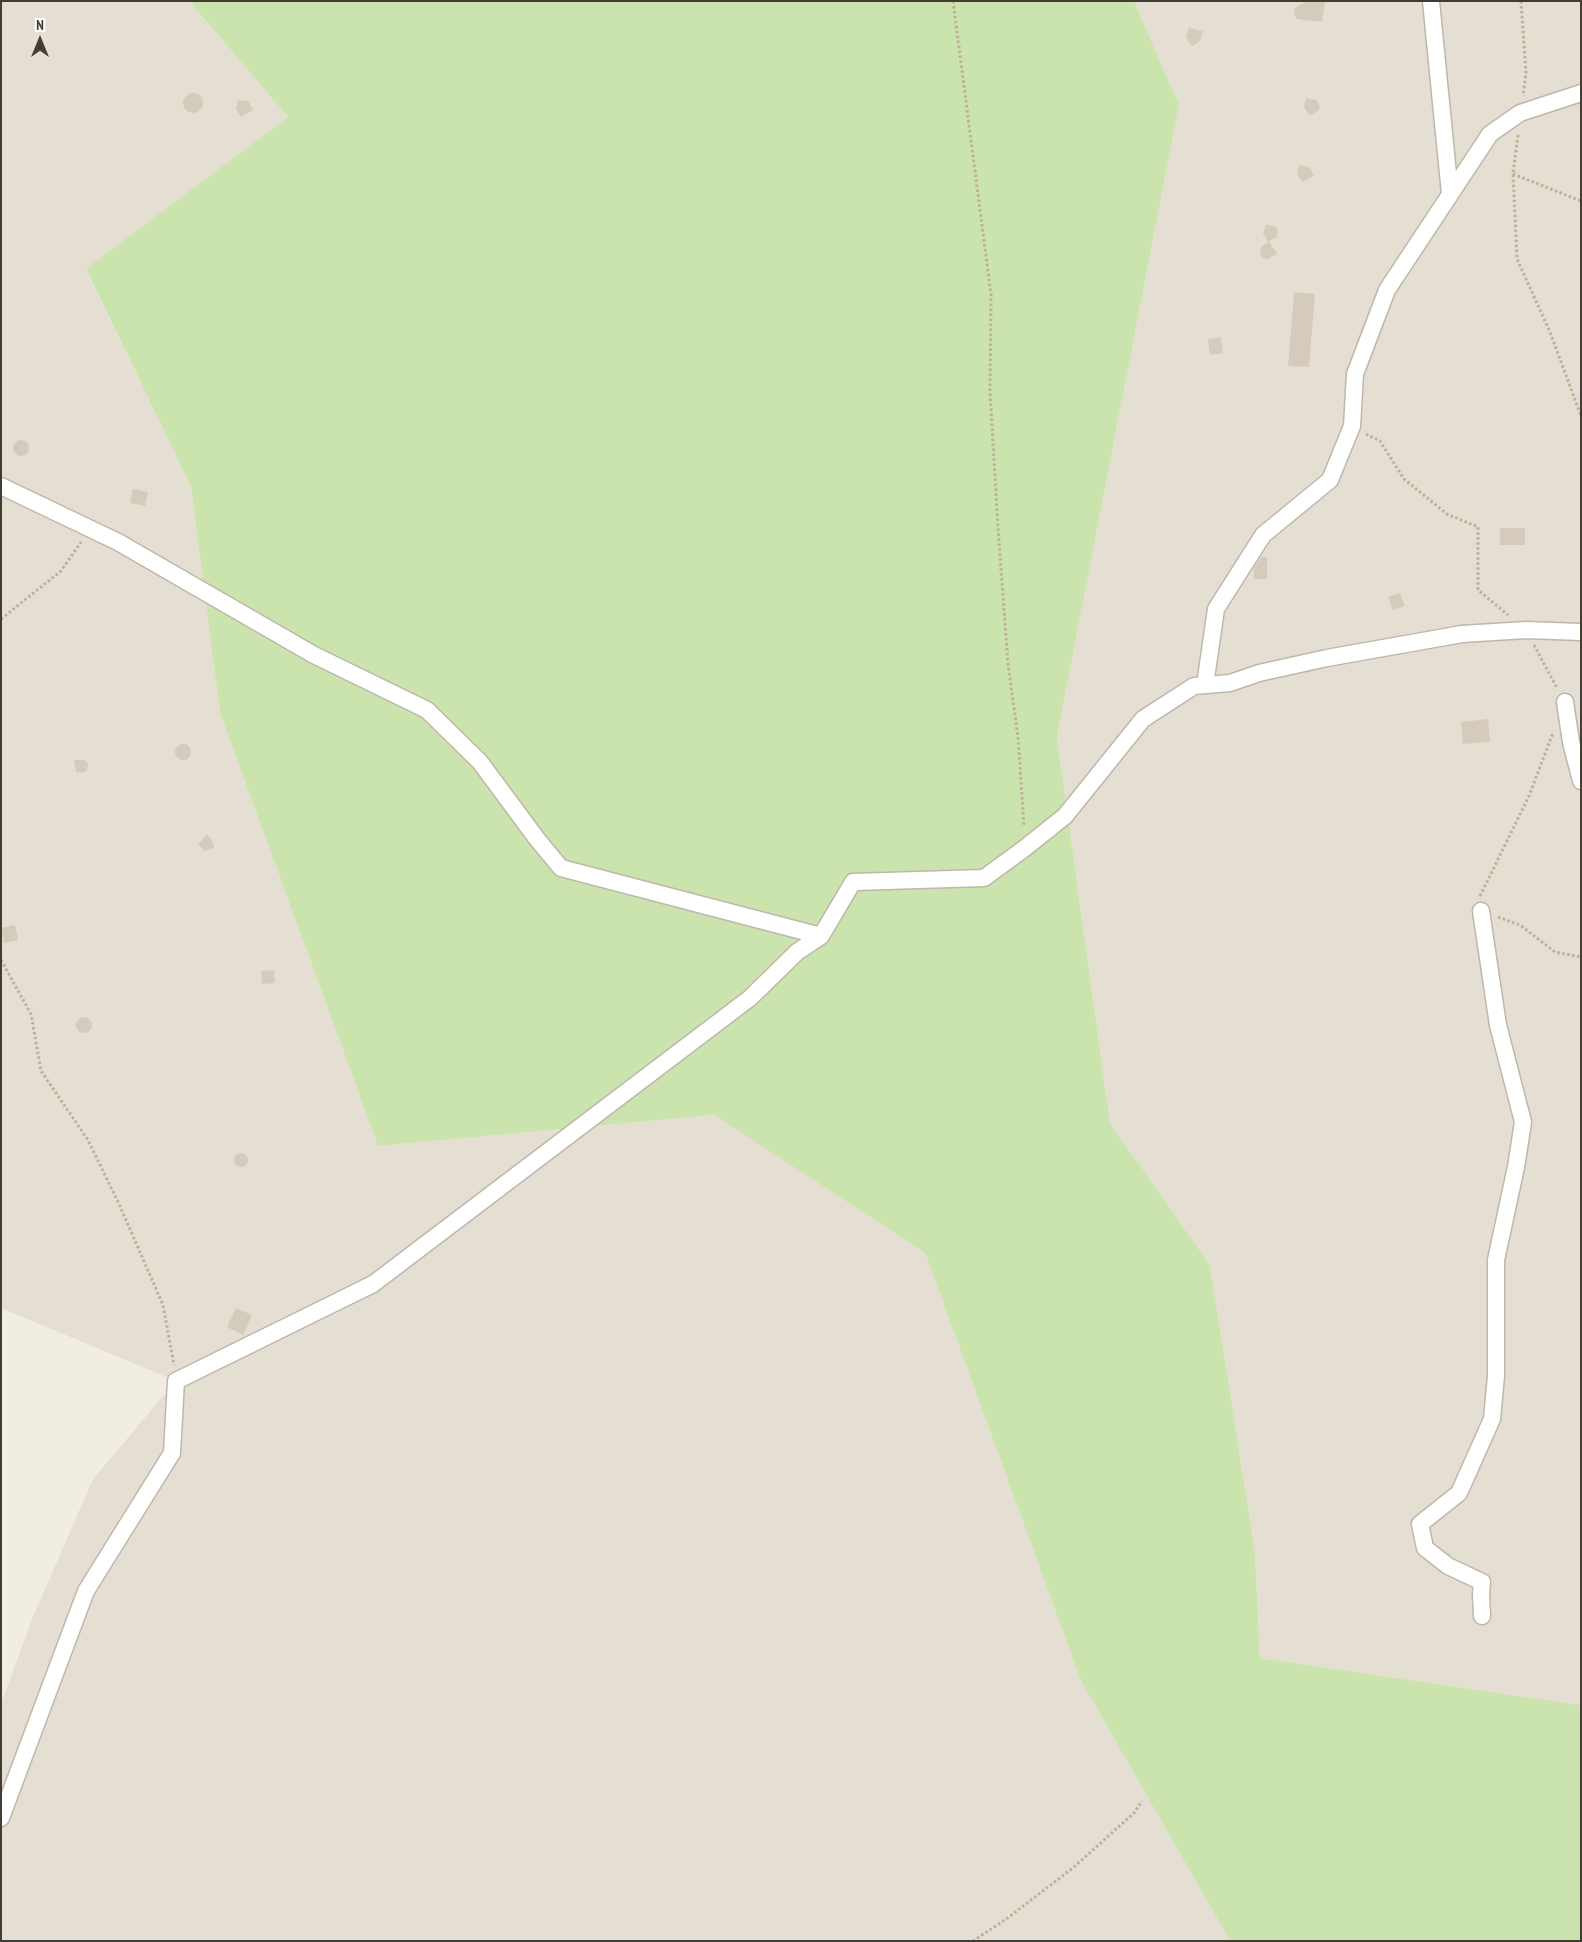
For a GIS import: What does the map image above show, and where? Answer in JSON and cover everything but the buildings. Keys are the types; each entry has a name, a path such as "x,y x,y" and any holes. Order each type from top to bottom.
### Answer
{"street":[{"path":"1431,1 1450,194"},
{"path":"1205,685 1216,609 1263,535 1330,480 1352,426 1355,374 1387,290 1490,134 1520,113 1581,94"},
{"path":"1,486 118,542 314,655 427,710 480,762 561,868 821,936"},
{"path":"1,1818 86,1591 172,1453 176,1381 373,1284 750,998 796,952 821,936 853,882 984,878 1065,816 1143,719 1194,686 1230,683 1259,673 1382,647 1462,634 1526,630 1581,632"},
{"path":"1565,702 1571,742 1581,781"},
{"path":"1481,911 1498,1025 1523,1122 1516,1167 1496,1260 1496,1376 1492,1419 1459,1493 1420,1524 1425,1548 1448,1566 1482,1582 1482,1616"}],"path":[{"path":"953,1 991,296 990,392 998,528 1008,664 1018,737 1025,848"},
{"path":"1521,1 1526,73 1512,174 1517,259 1550,332 1581,416"},
{"path":"1512,174 1581,202"},
{"path":"1352,426 1380,441 1404,479 1447,514 1478,527 1478,590 1526,630 1565,702"},
{"path":"1,619 61,571 91,529"},
{"path":"1554,730 1530,796 1478,899 1481,911 1520,925 1555,952 1581,958"},
{"path":"1,960 31,1014 41,1071 88,1140 119,1204 163,1305 176,1381"},
{"path":"973,1941 1074,1867 1134,1813 1142,1801"}],"shaded area":[{"path":"1,1 189,1 288,117 86,270 191,487 220,713 378,1146 714,1115 925,1253 1081,1681 1230,1941 1,1941 1,1704 32,1619 93,1479 176,1381 1,1308"},
{"path":"1134,1 1581,1 1581,1705 1260,1658 1255,1552 1210,1265 1110,1123 1057,737 1179,105"}],"green space":[{"path":"189,1 1134,1 1179,105 1057,737 1110,1123 1210,1265 1255,1552 1260,1658 1581,1705 1581,1941 1230,1941 1081,1681 925,1253 714,1115 378,1146 220,713 191,487 86,269 288,117"}]}
